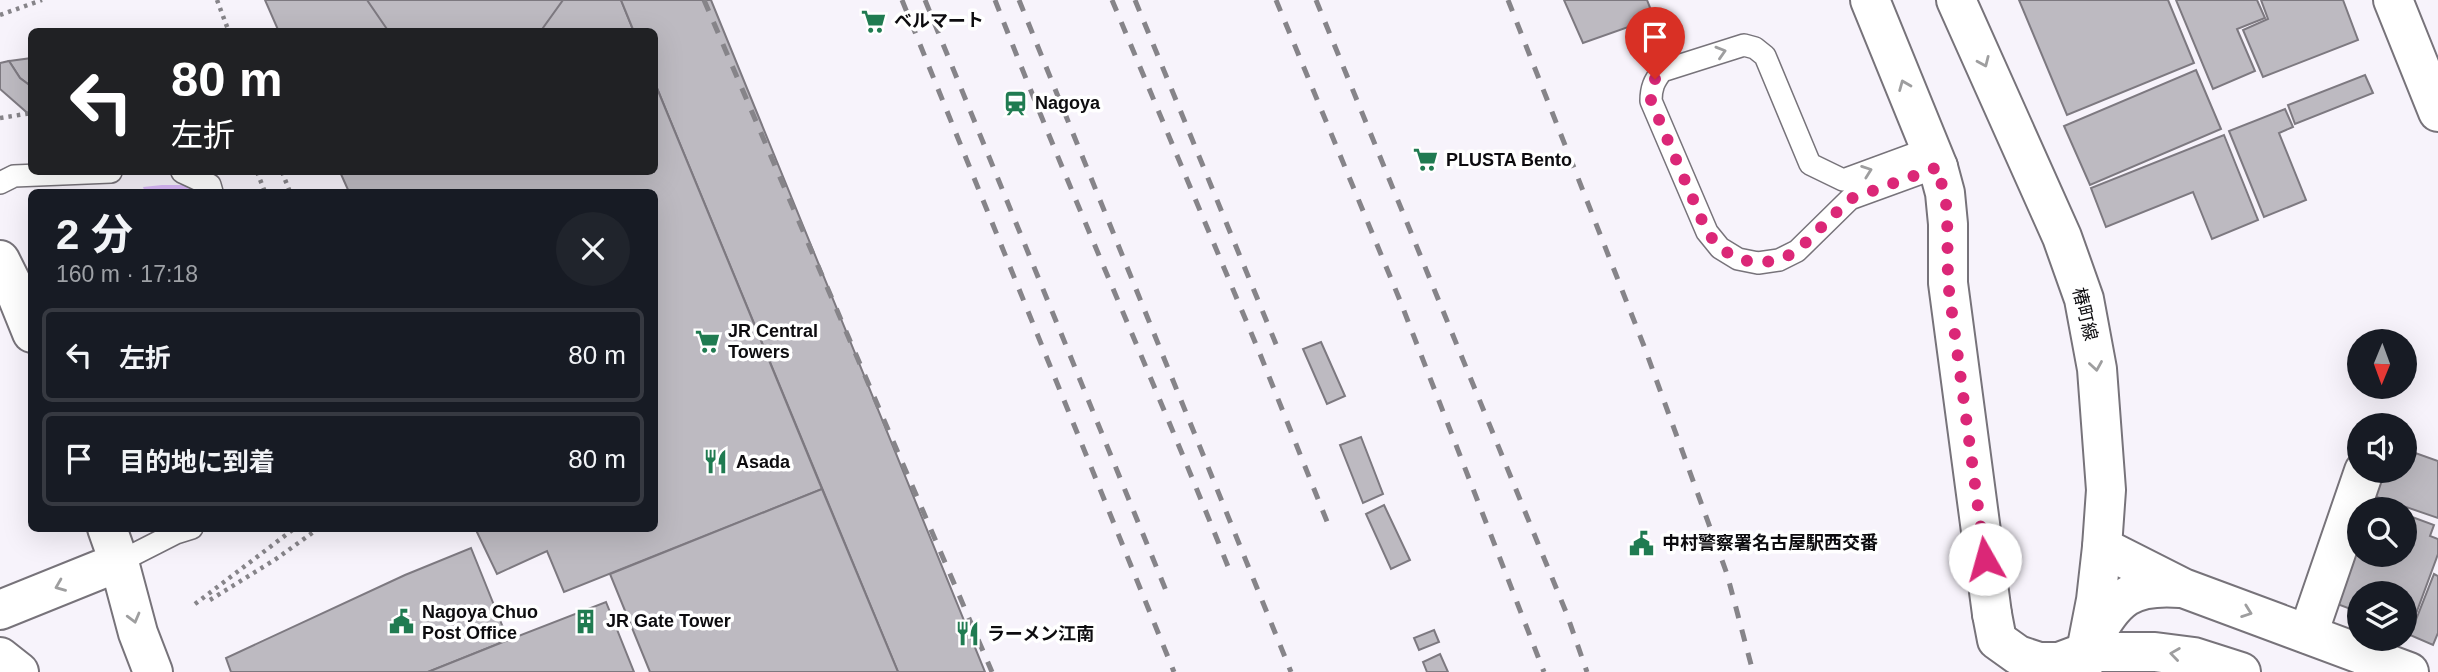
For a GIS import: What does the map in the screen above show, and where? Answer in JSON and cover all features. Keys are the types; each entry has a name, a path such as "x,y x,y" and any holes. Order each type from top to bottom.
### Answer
{"street":[{"path":"1870,0 1934,158 1945,193 1948,283 1997,640 2018,655 2039,662 2080,665 2155,652 2194,657 2241,672"},
{"name":"椿町線","path":"1956,0 2062,237 2084,299 2097,369 2106,490 2102,547 2080,665"},
{"path":"2393,0 2438,111"},
{"path":"0,260 28,323"},
{"path":"2308,634 2360,483"},
{"path":"0,610 113,545 138,633 153,672"},
{"path":"2102,547 2183,588 2409,672"},
{"path":"2080,665 2104,619 2121,601 2137,590 2156,586 2183,588"},
{"path":"1992,614 1992,672"},
{"path":"0,657 19,672"}],"lane":[{"path":"1732,48 1755,48 1765,56 1771,66 1810,164 1843,180 1934,158 1850,199 1797,251 1779,260 1758,263 1738,259 1720,248 1707,232 1651,101 1651,90 1662,71 1732,48"},
{"path":"0,183 14,176 38,175"},
{"path":"188,175 210,185 211,189"},
{"path":"113,545 179,532"}],"path":[{"path":"0,15 42,0"},
{"path":"217,0 228,28"},
{"path":"0,118 28,114"},
{"path":"195,604 290,532"},
{"path":"210,600 313,532"}],"shaded area":[{"path":"190,185 195,189 144,189 143,187"}],"building":[{"path":"265,0 621,0 632,28 277,28"},
{"path":"367,0 563,0 543,28 386,28"},
{"path":"621,0 711,0 985,672 898,672 658,91 658,28 632,28"},
{"path":"1564,0 1647,0 1654,18 1583,43"},
{"path":"2019,0 2168,0 2194,63 2067,115"},
{"path":"2176,0 2257,0 2265,18 2237,29 2255,71 2213,89"},
{"path":"2261,0 2343,0 2358,40 2263,77 2243,30 2268,19"},
{"path":"28,59 28,84 20,78 9,61"},
{"path":"9,61 20,78 28,84 28,114 0,89 0,63"},
{"path":"2196,70 2221,129 2090,185 2064,126"},
{"path":"2365,75 2373,93 2295,124 2288,105"},
{"name":"JR Central Towers","path":"658,91 822,489 564,592 547,551 497,574 477,532 658,532 658,189 348,189 341,175 658,175"},
{"path":"2285,109 2293,127 2279,133 2306,200 2264,217 2229,131"},
{"path":"2224,135 2258,220 2212,239 2193,192 2106,227 2091,188"},
{"path":"1321,342 1345,396 1327,404 1303,349"},
{"path":"1361,437 1383,494 1363,503 1340,445"},
{"path":"2417,454 2438,461 2438,518 2417,511 2417,497 2374,496 2378,483 2417,483"},
{"path":"822,489 898,672 650,672 610,574"},
{"path":"1384,505 1410,560 1391,569 1366,514"},
{"path":"2417,519 2434,525 2430,536 2438,539 2438,554 2417,611 2417,581 2347,581 2347,608 2337,604 2351,567 2417,567"},
{"path":"471,548 508,640 428,672 231,672 226,658 405,575"},
{"path":"2434,574 2438,576 2438,633 2433,645 2417,638 2417,617"},
{"name":"JR Gate Tower","path":"606,602 634,672 428,672 508,640"},
{"path":"1434,630 1439,642 1419,650 1414,638"},
{"path":"1440,654 1448,672 1427,672 1423,662"}],"railway":[{"path":"704,0 992,672"},
{"path":"902,0 1174,672"},
{"path":"925,0 1167,593"},
{"path":"995,0 1229,569"},
{"path":"1019,0 1291,672"},
{"path":"1112,0 1330,529"},
{"path":"1135,0 1278,349"},
{"path":"1276,0 1399,298 1544,672"},
{"path":"1316,0 1566,612 1587,672"},
{"path":"1508,0 1644,346 1727,574 1753,672"}],"place":[{"name":"ベルマート","path":"874,21"},
{"name":"Nagoya","path":"1015,103"},
{"name":"PLUSTA Bento","path":"1426,160"},
{"name":"JR Central Towers","path":"708,341"},
{"name":"Asada","path":"716,462"},
{"name":"中村警察署名古屋駅西交番","path":"1642,543"},
{"name":"JR Gate Tower","path":"586,621"},
{"name":"Nagoya Chuo Post Office","path":"402,622"},
{"name":"ラーメン江南","path":"967,634"}],"route":[{"path":"1655,79 1651,101 1707,232 1720,248 1738,259 1758,263 1779,260 1797,251 1850,199 1938,167 1947,209 1948,283 1985,559"}]}
